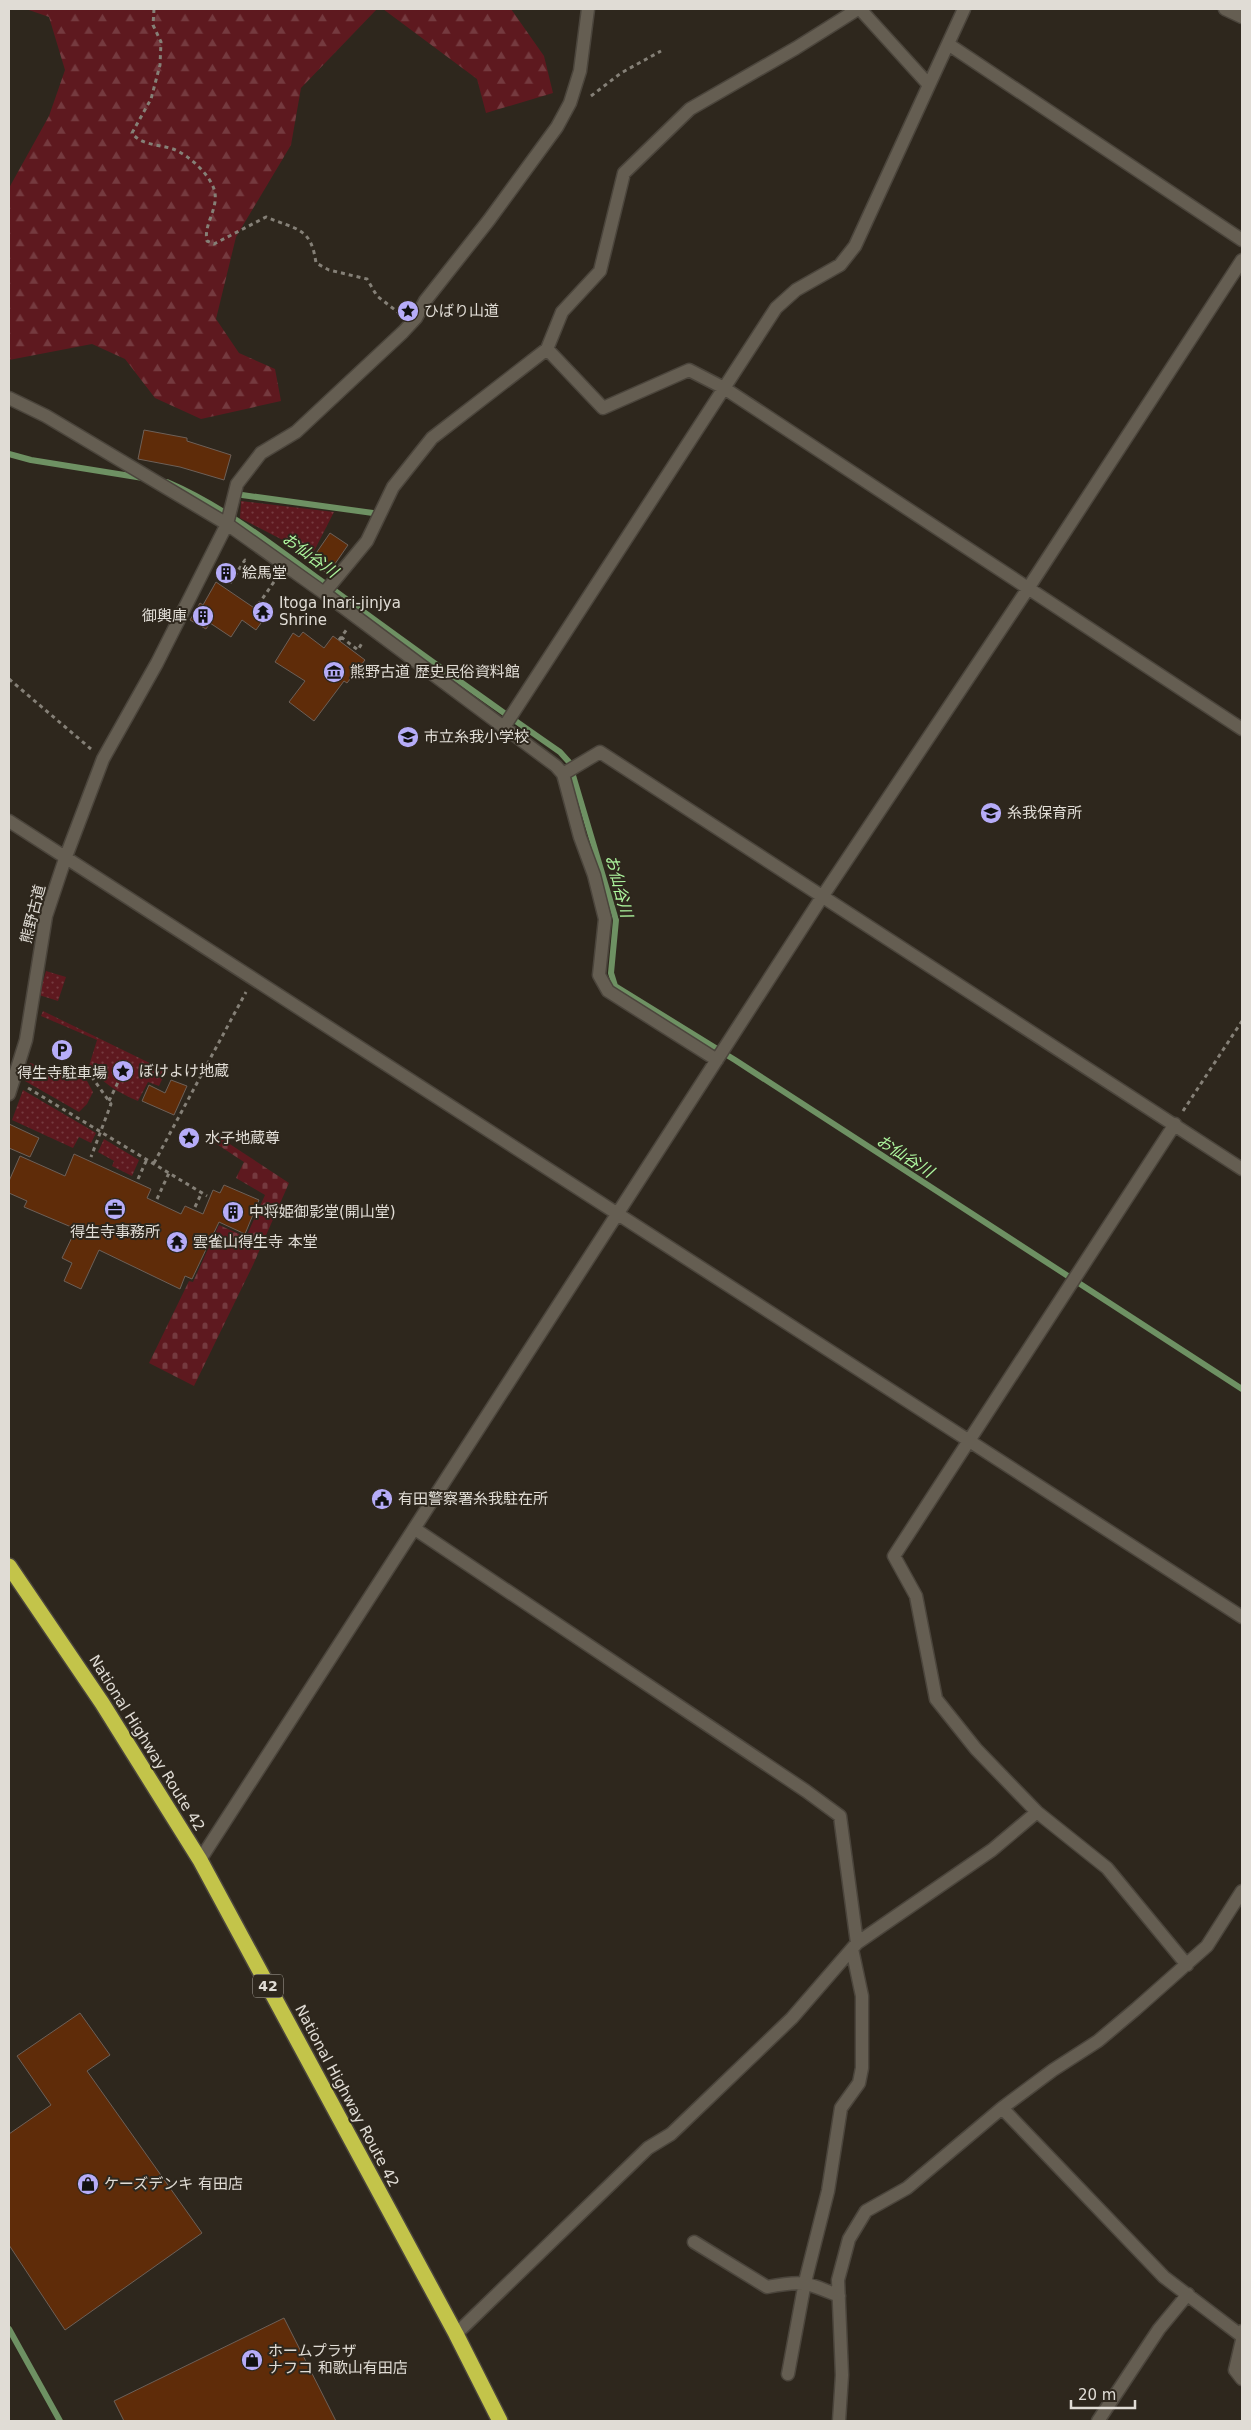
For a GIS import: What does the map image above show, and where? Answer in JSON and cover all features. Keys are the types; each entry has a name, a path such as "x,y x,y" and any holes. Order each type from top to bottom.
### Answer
{"highway":[{"name":"National Highway Route 42","path":"9,1566 102,1703 200,1860 456,2334 500,2421"}],"street":[{"name":"熊野古道","path":"9,1094 26,1040 46,916 65,859 103,759 157,663 227,524 238,484 261,453 296,432 416,318 425,301 490,220 557,127 570,103 580,71 588,9"},
{"path":"324,593 366,541 393,487 432,438 548,349 562,312 600,271 624,173 690,109 859,9 929,85"},
{"path":"504,727 776,308 796,290 840,265 855,246 964,9"},
{"path":"1225,9 1242,17"},
{"path":"948,44 1242,240"},
{"path":"200,1860 822,897 1027,590 1242,260"},
{"path":"548,349 603,408 690,370 724,388 1027,590 1242,729"},
{"path":"9,398 46,416 227,524 324,593 504,727 563,774 580,837 594,875 604,919 599,975 608,991 717,1060"},
{"path":"563,774 600,752 1242,1169"},
{"path":"9,821 65,859 1242,1617"},
{"path":"1174,1124 894,1556 916,1596 936,1699 976,1749 1037,1812 1107,1868 1187,1965"},
{"path":"415,1529 806,1791 840,1816 862,1996 862,2068 858,2083 842,2108 828,2191 805,2282 788,2374"},
{"path":"456,2334 648,2148 671,2134 792,2018 855,1946 992,1850 1037,1812"},
{"path":"839,2421 842,2375 838,2280 849,2239 866,2211 907,2188 1002,2108 1053,2070 1098,2041 1207,1946 1242,1891"},
{"path":"1002,2108 1164,2277 1242,2336 1235,2370 1242,2379"},
{"path":"694,2242 767,2287 791,2282 805,2282 839,2296"},
{"path":"1098,2421 1159,2328 1188,2294"}],"path":[{"path":"154,9 153,25 161,42 160,65 151,99 132,133 137,140 174,150 186,157 210,180 216,204 206,235 207,241 214,244 266,217 306,233 314,247 316,264 329,270 367,279 377,296 399,313"},
{"path":"585,101 621,73 661,51"},
{"path":"230,583 245,560 250,563"},
{"path":"269,576 275,581"},
{"path":"258,605 278,576"},
{"path":"341,637 358,650"},
{"path":"9,679 103,759"},
{"path":"154,1163 204,1065 253,980"},
{"path":"1174,1124 1242,1021"},
{"path":"86,1070 111,1104 90,1157"},
{"path":"109,1101 121,1076"},
{"path":"22,1084 208,1196"},
{"path":"138,1179 147,1159"},
{"path":"157,1199 169,1173"},
{"path":"195,1207 202,1192"}],"green space":[{"path":"26,9 377,9 301,88 291,145 236,237 216,319 239,353 275,369 281,401 201,419 155,398 125,359 92,344 9,360 9,188 49,116 65,70 49,17"},
{"path":"383,9 511,9 544,56 553,93 486,113 477,79"},
{"path":"241,501 334,512 312,555 240,518"},
{"path":"46,971 66,977 58,1001 39,995"},
{"path":"43,1011 166,1071 159,1086 148,1082 138,1101 111,1087 99,1078 89,1066 97,1040 41,1016"},
{"path":"30,1063 87,1081 93,1092 87,1104 79,1112 25,1081"},
{"path":"23,1090 96,1133 91,1143 79,1137 73,1148 12,1120"},
{"path":"216,1135 289,1183 253,1265 194,1386 149,1363 189,1281 193,1282 219,1225 246,1237 265,1195 236,1178 244,1162 212,1141"},
{"path":"104,1139 139,1160 132,1176 112,1166 114,1161 98,1152"}],"building":[{"path":"144,430 187,438 187,441 231,455 224,480 180,467 138,459"},
{"path":"330,533 348,545 328,574 310,562"},
{"path":"216,582 266,616 256,630 242,620 231,637 210,623 206,629 190,620 200,603 203,605"},
{"name":"熊野古道 歴史民俗資料館","path":"303,632 324,648 333,636 365,660 347,683 344,681 314,721 289,702 305,681 275,662 293,633 299,637"},
{"path":"171,1080 187,1086 174,1115 142,1101 149,1085 165,1093"},
{"path":"9,1124 39,1138 30,1157 9,1148"},
{"path":"74,1154 151,1189 147,1198 181,1214 185,1206 203,1214 213,1190 220,1193 224,1185 259,1200 245,1234 219,1222 192,1279 185,1276 180,1289 99,1250 81,1289 64,1281 72,1263 62,1258 76,1229 24,1207 27,1201 9,1193 9,1181 20,1156 65,1176"},
{"name":"ケーズデンキ 有田店","path":"80,2013 110,2055 87,2071 202,2233 65,2330 9,2245 9,2134 51,2105 17,2056"},
{"name":"ホームプラザ ナフコ 和歌山有田店","path":"284,2318 336,2421 124,2421 114,2401"}],"waterway":[{"name":"お仙谷川","path":"9,454 31,460 143,478"},
{"name":"お仙谷川","path":"167,482 208,502 265,540 439,667 560,752 569,762 616,920 611,973 615,986 735,1060 1242,1389"},
{"path":"242,495 373,513"},
{"path":"9,2329 60,2421"}],"place":[{"name":"ひばり山道","path":"408,311"},
{"name":"絵馬堂","path":"226,573"},
{"name":"Itoga Inari-jinjya Shrine","path":"263,612"},
{"name":"御輿庫","path":"203,616"},
{"name":"熊野古道 歴史民俗資料館","path":"334,672"},
{"name":"市立糸我小学校","path":"408,737"},
{"name":"糸我保育所","path":"991,813"},
{"name":"得生寺駐車場","path":"62,1050"},
{"name":"ぼけよけ地蔵","path":"123,1071"},
{"name":"水子地蔵尊","path":"189,1138"},
{"name":"得生寺事務所","path":"115,1209"},
{"name":"中将姫御影堂(開山堂)","path":"233,1212"},
{"name":"雲雀山得生寺 本堂","path":"177,1242"},
{"name":"有田警察署糸我駐在所","path":"382,1499"},
{"name":"ケーズデンキ 有田店","path":"88,2184"},
{"name":"ホームプラザ ナフコ 和歌山有田店","path":"252,2360"}]}
